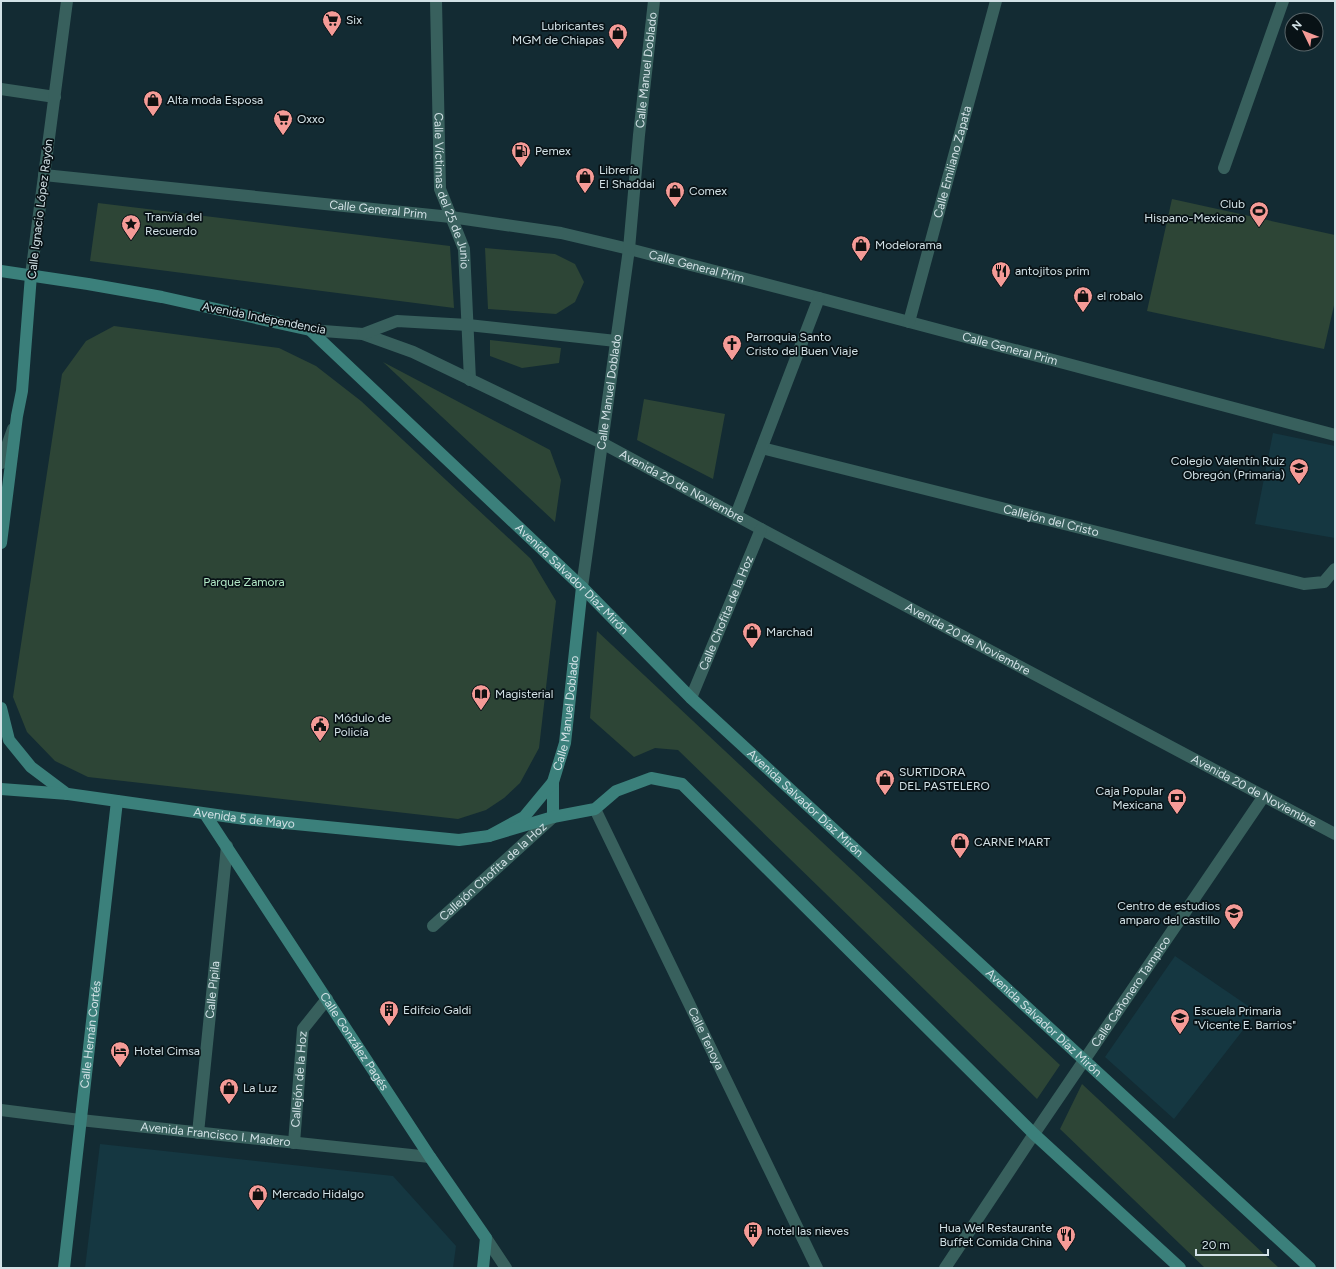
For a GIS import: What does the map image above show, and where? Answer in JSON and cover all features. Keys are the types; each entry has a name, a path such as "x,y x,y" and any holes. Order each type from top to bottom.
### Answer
{"main road":[{"name":"Avenida Independencia","path":"1,271 31,274 162,297 310,330"},
{"name":"Calle Ignacio López Rayón","path":"1,543 17,416 22,391 31,274"},
{"name":"Avenida Salvador Díaz Mirón","path":"310,330 582,588 691,698 1310,1268"},
{"name":"Calle Manuel Doblado","path":"553,818 553,782 565,743 582,588"},
{"path":"1,708 9,740 30,767 68,794"},
{"path":"553,818 595,809 616,791 651,778 682,784 1034,1134 1180,1268"},
{"name":"Calle Manuel Doblado","path":"524,817 553,782"},
{"name":"Avenida 5 de Mayo","path":"1,789 68,794 205,814 459,840 489,836 553,818"},
{"name":"Calle Hernán Cortés","path":"64,1268 117,801"},
{"name":"Calle González Pagés","path":"205,814 430,1157 486,1238"},
{"name":"Avenida 5 de Mayo","path":"489,836 524,817"},
{"path":"483,1268 486,1238"}],"street":[{"name":"Calle Ignacio López Rayón","path":"31,274 67,1"},
{"name":"Calle Víctimas del 25 de Junio","path":"436,1 440,189 464,249 470,380"},
{"name":"Calle Manuel Doblado","path":"582,588 629,249 639,135 654,1"},
{"name":"Calle Emiliano Zapata","path":"909,322 996,1"},
{"path":"1224,168 1283,1"},
{"path":"1,89 55,97"},
{"name":"Calle General Prim","path":"44,175 451,217 561,233 819,298 1335,435"},
{"path":"736,515 819,298"},
{"path":"364,334 397,321 468,326 616,341"},
{"name":"Avenida Independencia","path":"310,330 364,334 412,352 602,442"},
{"name":"Calle Ignacio López Rayón","path":"1,463 17,416"},
{"name":"Avenida 20 de Noviembre","path":"602,442 761,529 1335,834"},
{"name":"Callejón del Cristo","path":"762,448 1304,584 1324,582 1335,569"},
{"name":"Calle Chofita de la Hoz","path":"691,698 761,529"},
{"name":"Calle Cañonero Tampico","path":"945,1268 1034,1134 1264,796"},
{"name":"Calle Tenoya","path":"595,809 817,1268"},
{"name":"Callejón Chofita de la Hoz","path":"433,926 553,818"},
{"name":"Calle Pípila","path":"198,1133 227,846"},
{"name":"Callejón de la Hoz","path":"294,1143 303,1030 326,999"},
{"name":"Avenida Francisco I. Madero","path":"1,1110 198,1133 430,1157"},
{"name":"Calle González Pagés","path":"486,1238 506,1268"}],"shaded area":[{"name":"Colegio Valentín Ruiz Obregón (Primaria)","path":"1273,433 1335,446 1335,538 1255,524"},
{"name":"Escuela Primaria \"Vicente E. Barrios\"","path":"1175,956 1257,1012 1174,1119 1105,1057"},
{"name":"Mercado Hidalgo","path":"100,1144 393,1176 456,1246 453,1268 85,1268"}],"green space":[{"path":"1172,199 1335,235 1335,301 1324,349 1147,311"},
{"path":"98,203 450,246 454,308 90,261"},
{"path":"485,248 555,254 575,264 584,282 575,302 556,314 488,309"},
{"name":"Parque Zamora","path":"114,326 279,348 316,366 361,401 531,559 556,601 539,748 520,783 504,798 486,810 458,819 88,777 55,761 27,732 13,697 62,374 86,341"},
{"path":"490,340 561,348 559,363 522,368 490,356"},
{"path":"383,362 550,450 561,480 555,522"},
{"path":"644,399 725,414 713,479 637,440"},
{"path":"597,631 1060,1065 1037,1099 678,750 655,748 634,757 590,718"},
{"path":"1082,1084 1279,1268 1205,1268 1060,1129"}],"place":[{"name":"Six","path":"332,37"},
{"name":"Lubricantes MGM de Chiapas","path":"618,50"},
{"name":"Alta moda Esposa","path":"153,117"},
{"name":"Oxxo","path":"283,136"},
{"name":"Pemex","path":"521,168"},
{"name":"Librería El Shaddai","path":"585,194"},
{"name":"Comex","path":"675,208"},
{"name":"Club Hispano-Mexicano","path":"1259,228"},
{"name":"Tranvía del Recuerdo","path":"131,241"},
{"name":"Modelorama","path":"861,262"},
{"name":"antojitos prim","path":"1001,288"},
{"name":"el robalo","path":"1083,313"},
{"name":"Parroquia Santo Cristo del Buen Viaje","path":"732,361"},
{"name":"Colegio Valentín Ruiz Obregón (Primaria)","path":"1299,485"},
{"name":"Marchad","path":"752,649"},
{"name":"Magisterial","path":"481,711"},
{"name":"Módulo de Policía","path":"320,742"},
{"name":"SURTIDORA DEL PASTELERO","path":"885,796"},
{"name":"Caja Popular Mexicana","path":"1177,815"},
{"name":"CARNE MART","path":"960,859"},
{"name":"Centro de estudios amparo del castillo","path":"1234,930"},
{"name":"Edifcio Galdi","path":"389,1027"},
{"name":"Escuela Primaria \"Vicente E. Barrios\"","path":"1180,1035"},
{"name":"Hotel Cimsa","path":"120,1068"},
{"name":"La Luz","path":"229,1105"},
{"name":"Mercado Hidalgo","path":"258,1211"},
{"name":"hotel las nieves","path":"753,1248"},
{"name":"Hua Wel Restaurante Buffet Comida China","path":"1066,1252"}]}
